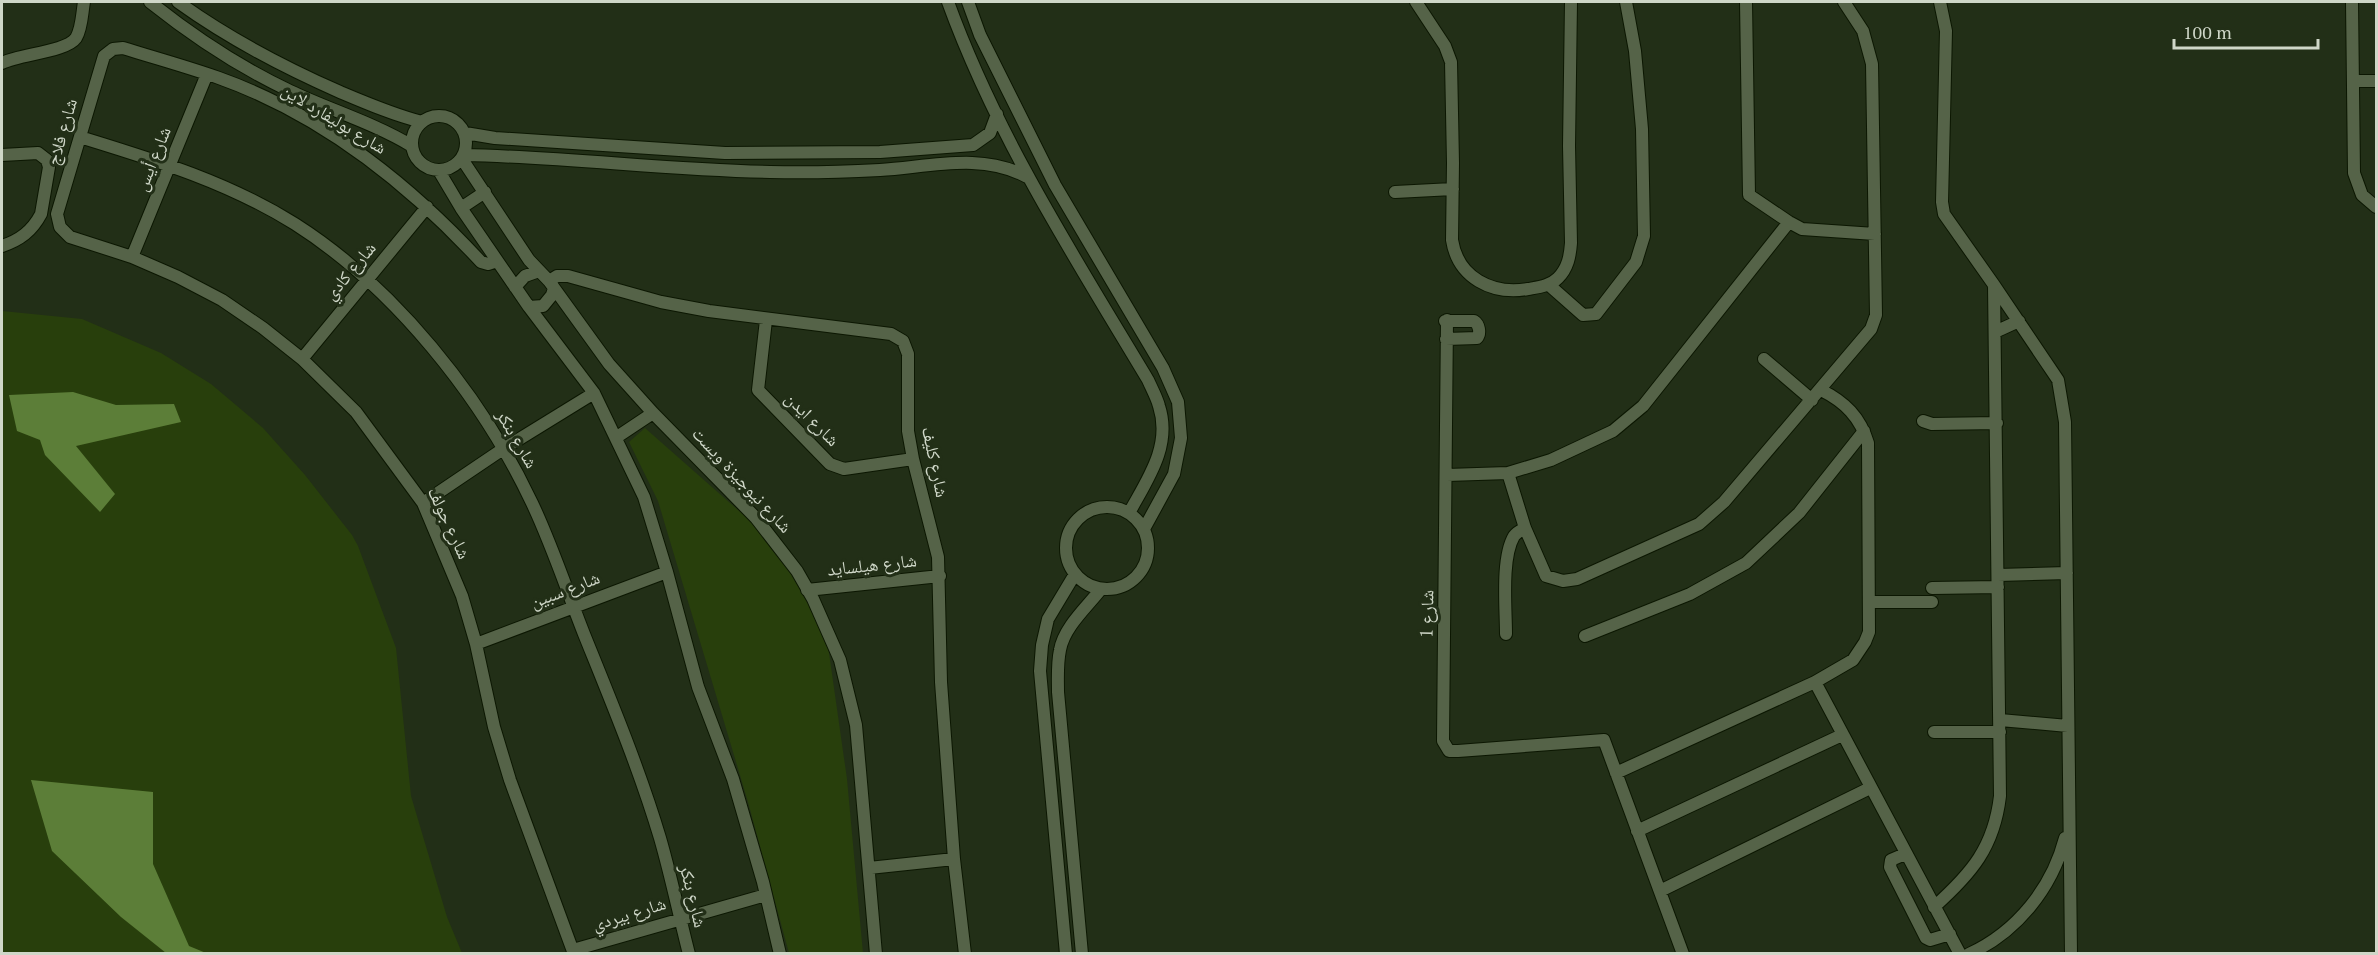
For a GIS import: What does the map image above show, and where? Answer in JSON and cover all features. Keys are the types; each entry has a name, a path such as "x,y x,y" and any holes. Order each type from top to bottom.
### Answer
{"street":[{"path":"2,63 18,56 70,44 79,32 84,2"},
{"path":"150,2 230,60 307,99 372,125 412,146"},
{"path":"178,2 231,37 325,85 386,111 422,122"},
{"path":"948,2 964,45 1028,177 1148,380 1160,408 1163,435 1157,462 1129,513"},
{"path":"968,2 980,35 1044,164 1163,368 1178,402 1181,438 1174,474 1144,529"},
{"path":"1416,2 1445,46 1451,62 1454,189 1452,240 1454,252 1474,279 1496,289 1517,291 1549,285 1558,278 1566,267 1571,243 1569,146 1571,2"},
{"path":"1549,285 1582,315 1596,314 1630,271 1643,243 1645,209 1642,129 1635,51 1626,2"},
{"path":"1746,2 1747,191 1751,199 1802,229 1875,234"},
{"path":"1508,473 1525,528 1546,576 1563,581 1577,579 1699,524 1708,517 1724,502 1871,329 1876,315 1872,63 1863,31 1844,2"},
{"path":"1940,2 1946,31 1942,208 1949,224 1994,285 2058,380 2063,401 2071,954"},
{"path":"2352,2 2354,173 2362,195 2376,207"},
{"name":"شارع بوليفارد لاين","path":"123,48 207,74 256,94 325,131 390,176 427,207 481,262 488,264 497,261"},
{"name":"شارع فلاج","path":"70,237 60,227 57,214 104,56 113,49 123,48"},
{"name":"شارع أيس","path":"132,257 207,74"},
{"path":"2354,81 2376,81"},
{"path":"372,125 378,122 386,111"},
{"path":"465,133 495,138 735,153 859,153 973,145 990,133 997,114"},
{"path":"434,116 446,117 458,123 465,133 467,140 463,157 450,169 439,171 426,168 421,164 412,146 414,133 422,122 434,116"},
{"name":"شارع بنكر","path":"80,137 170,164 214,181 266,207 334,252 366,279 409,321 445,363 504,449 532,503 644,790 660,839 689,954"},
{"path":"973,145 975,162"},
{"path":"2,155 38,153 45,157 49,167 38,220 24,235 2,246"},
{"path":"463,157 770,172 878,170 975,162 1003,166 1028,177"},
{"name":"شارع نيوجيزة ويست","path":"463,157 525,254 609,364 778,543 828,629 840,660 856,725 876,954"},
{"path":"439,171 461,208 529,308 594,393 644,496 698,687 733,779 780,954"},
{"path":"1395,192 1454,189"},
{"path":"461,208 485,192"},
{"name":"شارع كادي","path":"302,359 427,207"},
{"path":"455,233 471,222"},
{"path":"1447,475 1508,473 1551,460 1613,431 1643,406 1789,222"},
{"name":"شارع جولف","path":"70,237 132,257 178,277 222,300 263,328 302,359 356,412 423,503 462,596 476,644 494,727 510,780 574,952"},
{"path":"1082,269 1098,258"},
{"path":"515,287 525,276 547,280 552,295 543,306 529,308"},
{"name":"شارع كليف","path":"547,280 557,276 568,276 661,302 766,320 891,334 903,341 908,354 907,408 913,459 933,536 940,576 941,682 954,859 965,954"},
{"path":"1934,907 1969,874 1983,852 1994,829 2000,796 1994,285"},
{"name":"شارع ايدن","path":"766,320 758,390 830,464 844,469 913,459"},
{"name":"شارع 1","path":"1446,339 1477,338 1478,326 1474,321 1446,321 1446,339 1447,475 1443,741 1449,751 1604,740 1616,773"},
{"path":"1995,332 2019,321"},
{"path":"1764,359 1812,400"},
{"path":"1683,954 1616,773 1815,682 1853,660 1860,652 1869,632 1868,442 1864,431 1847,406 1821,390"},
{"path":"423,503 594,393"},
{"path":"616,437 653,413"},
{"path":"1923,422 1932,424 1997,423"},
{"path":"1585,636 1690,594 1746,563 1799,513 1864,431"},
{"path":"1109,506 1122,509 1144,529 1149,547 1143,570 1125,585 1113,589 1101,589 1089,585 1075,574 1068,562 1066,549 1068,536 1074,524 1083,514 1095,508 1109,506"},
{"path":"1506,634 1507,566 1511,542 1515,533 1525,528"},
{"name":"شارع سبين","path":"476,644 667,572"},
{"path":"1932,588 2067,573"},
{"path":"1066,954 1040,671 1042,645 1048,619 1075,574"},
{"name":"شارع هيلسايد","path":"807,590 940,576"},
{"path":"1082,954 1058,692 1058,669 1060,648 1068,630 1101,589"},
{"path":"1869,602 1932,602"},
{"path":"1815,682 1960,954"},
{"path":"1934,732 2000,726 2068,726"},
{"path":"1637,831 1842,735"},
{"path":"1659,891 1870,788"},
{"path":"1969,954 1987,950 2015,922 2045,886 2059,859 2069,822"},
{"path":"1905,854 1891,860 1890,867 1926,938 1930,940 1950,934"},
{"path":"869,868 954,859"},
{"path":"2045,886 2055,885 2070,891"},
{"name":"شارع بيردي","path":"574,952 680,918 766,895"}],"shaded area":[{"path":"2,311 82,319 161,353 211,384 263,428 305,475 352,535 396,648 411,796 447,917 462,953 2,953"},
{"path":"73,392 116,405 174,404 181,422 76,446 115,494 100,512 45,455 40,440 17,431 9,395"},
{"path":"645,428 789,555 828,646 847,779 863,953 789,953 748,802 658,501 629,442"},
{"path":"31,780 153,792 153,864 189,946 206,953 166,953 121,917 52,851"}]}
